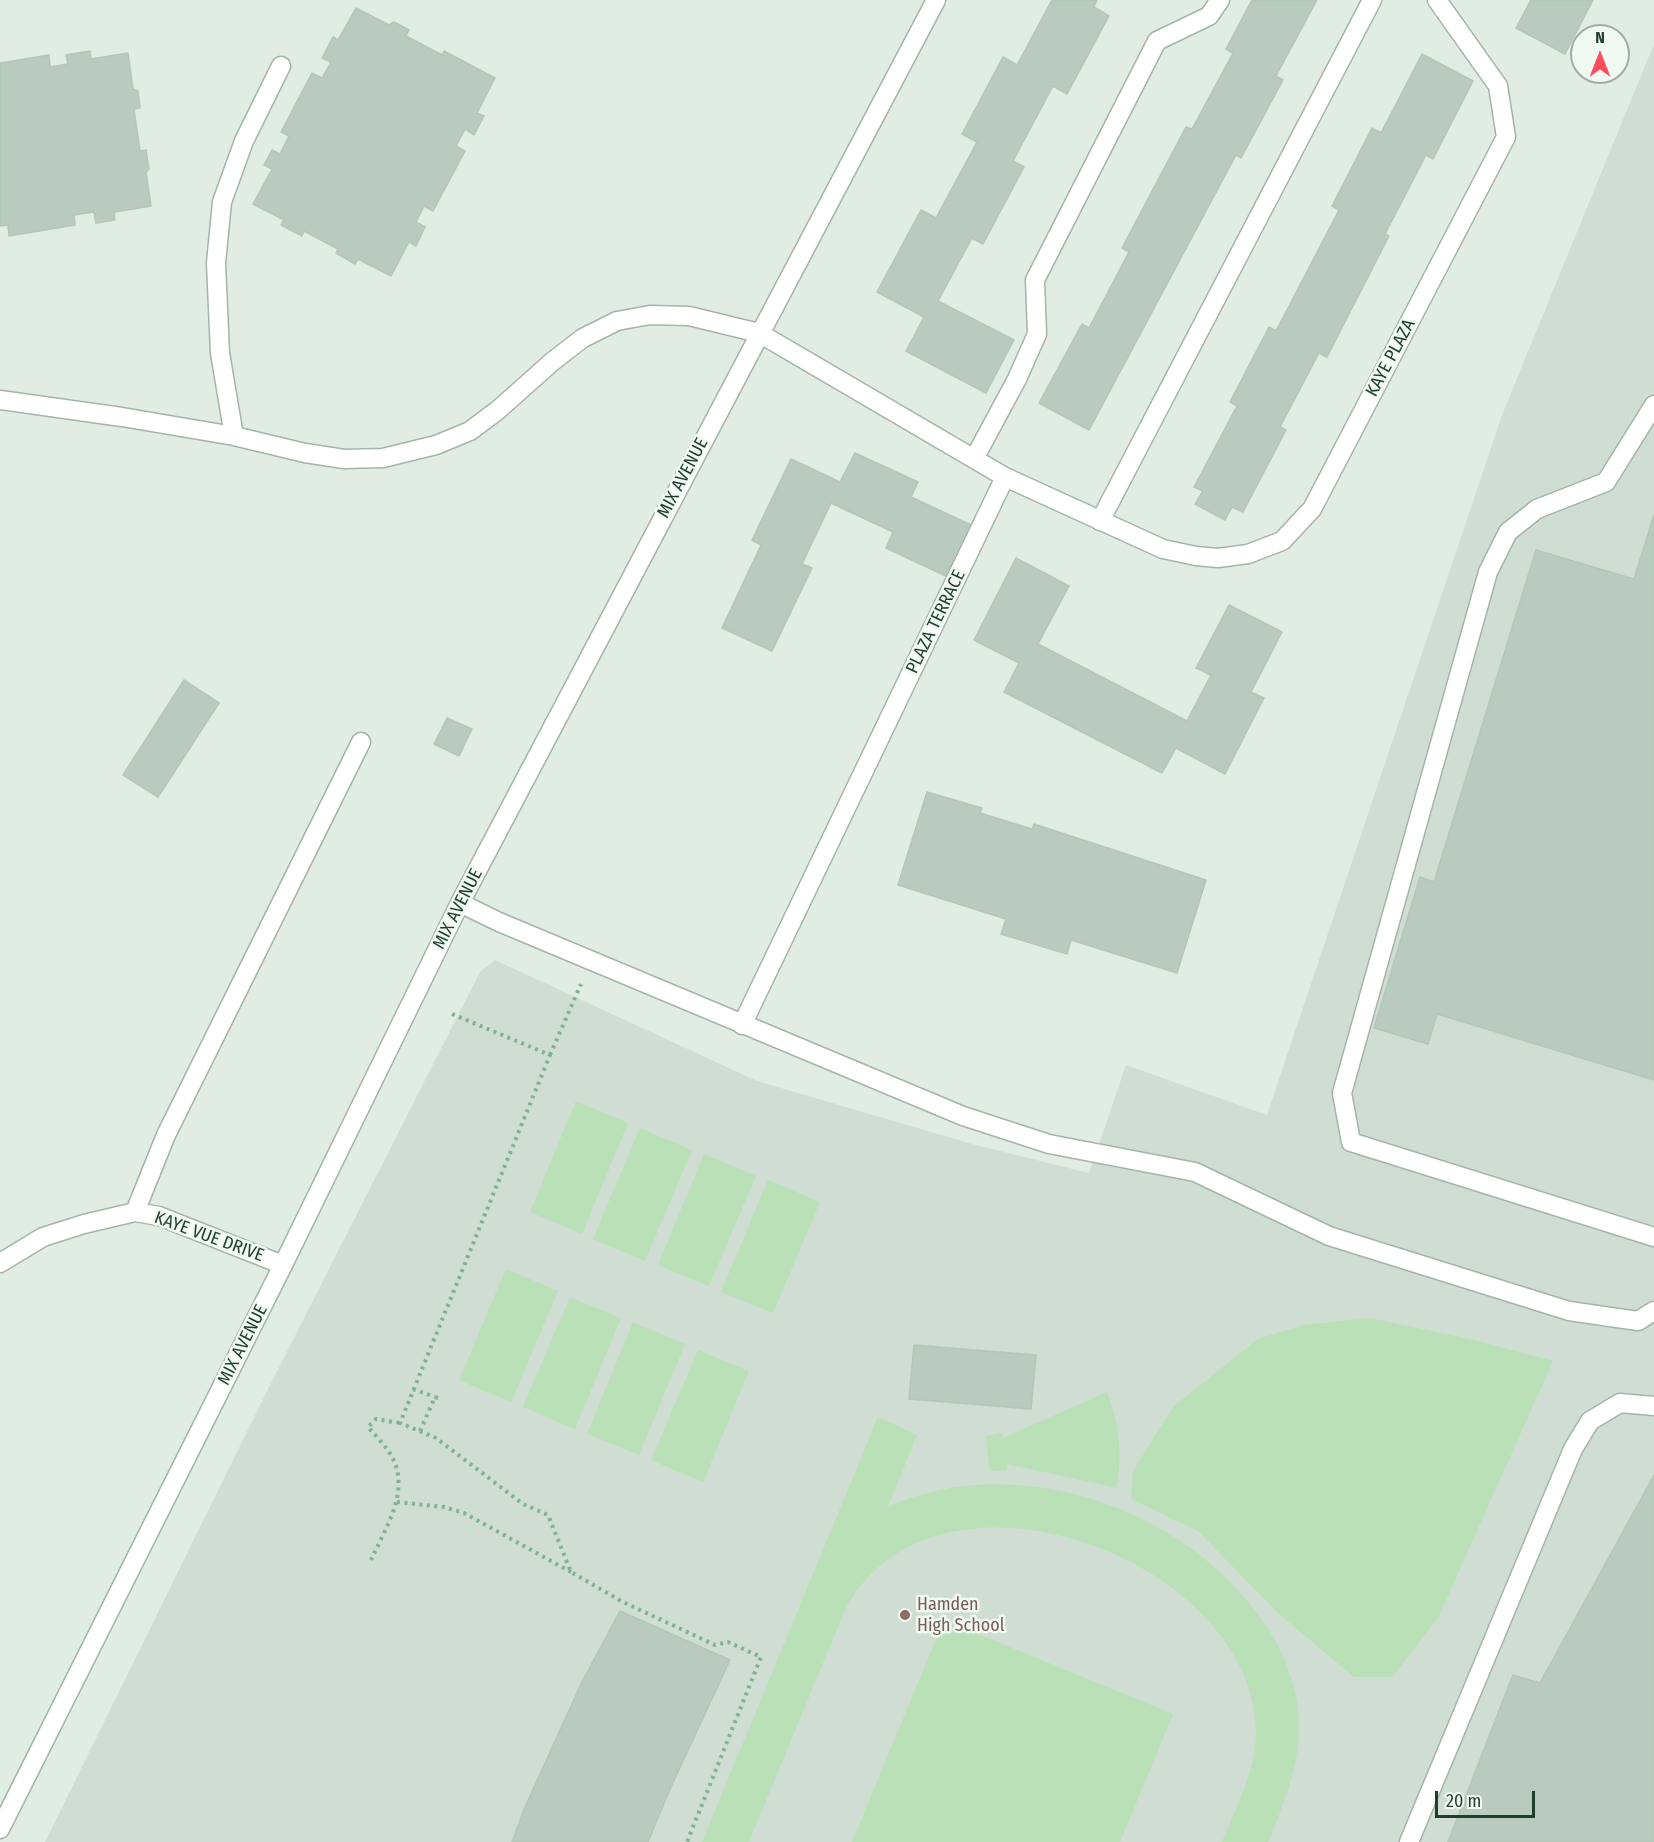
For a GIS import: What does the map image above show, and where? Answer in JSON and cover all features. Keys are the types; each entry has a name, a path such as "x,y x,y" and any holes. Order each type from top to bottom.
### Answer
{"street":[{"name":"MIX AVENUE","path":"0,1829 283,1265 460,903 936,0"},
{"path":"974,459 1017,379 1037,334 1035,280 1157,41 1209,16 1220,0"},
{"path":"1100,521 1372,0"},
{"name":"KAYE PLAZA","path":"1005,477 1163,549 1196,556 1218,558 1248,554 1282,541 1312,509 1506,137 1498,86 1437,0"},
{"path":"234,436 219,342 216,263 222,202 244,141 281,66"},
{"path":"0,400 137,419 344,459 383,458 436,445 470,431 583,338 617,321 650,315 689,316 759,333 1005,477"},
{"path":"1654,405 1606,482 1537,509 1508,532 1488,572 1342,1094 1351,1142 1654,1237"},
{"name":"PLAZA TERRACE","path":"742,1025 1005,477"},
{"path":"135,1212 166,1135 361,742"},
{"path":"460,903 499,922 742,1025 963,1116 1049,1144 1195,1172 1329,1236 1569,1311 1638,1321 1654,1311"},
{"name":"KAYE VUE DRIVE","path":"0,1263 43,1237 135,1212 159,1216 283,1265"},
{"path":"1409,1842 1573,1449 1590,1421 1620,1403 1654,1406"}],"path":[{"path":"400,1423 550,1055 591,961"},
{"path":"452,1014 550,1055"},
{"path":"413,1389 437,1398 420,1431"},
{"path":"371,1560 398,1502 400,1487 396,1466 390,1453 368,1427 376,1419 400,1423 436,1438 523,1504 548,1515 571,1572"},
{"path":"398,1502 444,1507 464,1513 623,1602 715,1645 728,1642 761,1657 687,1842"}],"shaded area":[{"name":"Hamden High School","path":"1654,44 1654,1842 45,1842 268,1389 480,972 495,960 757,1081 972,1144 1089,1173 1126,1065 1267,1115 1502,415"}],"green space":[{"path":"576,1101 628,1123 582,1234 530,1212"},
{"path":"640,1128 692,1150 645,1261 593,1239"},
{"path":"704,1154 756,1176 709,1286 658,1265"},
{"path":"768,1180 820,1202 773,1313 721,1292"},
{"path":"506,1269 558,1291 511,1402 459,1380"},
{"path":"570,1297 621,1318 575,1429 523,1407"},
{"path":"1370,1318 1474,1340 1553,1361 1438,1618 1392,1677 1354,1677 1279,1614 1198,1531 1131,1499 1133,1471 1173,1407 1258,1339 1303,1325"},
{"path":"633,1322 685,1344 639,1455 587,1434"},
{"path":"698,1350 749,1371 703,1482 651,1460"},
{"path":"1107,1392 1119,1439 1117,1488 1007,1464 1007,1470 990,1471 986,1436 1001,1433 1003,1438"},
{"path":"878,1417 917,1435 888,1507 931,1492 976,1485 1021,1485 1066,1492 1110,1505 1152,1524 1190,1548 1238,1590 1270,1632 1286,1663 1296,1697 1299,1735 1297,1753 1288,1789 1268,1842 1222,1842 1248,1776 1256,1735 1242,1672 1205,1617 1149,1573 1083,1542 1013,1528 945,1533 887,1560 844,1612 749,1842 702,1842"},
{"path":"944,1620 1173,1714 1120,1842 852,1842"}],"building":[{"path":"1052,0 1097,0 1094,7 1109,16 1067,94 1053,86 1013,161 1024,167 983,244 972,238 938,301 1014,340 986,393 906,351 924,317 877,292 921,210 936,218 977,142 962,134 1003,57 1017,65"},
{"path":"1252,0 1317,0 1276,76 1283,80 1241,158 1236,155 1089,430 1039,403 1082,324 1089,328 1129,252 1122,248 1186,127 1192,129 1233,53 1226,49"},
{"path":"1531,0 1593,0 1581,24 1570,24 1570,44 1565,54 1516,28"},
{"path":"356,8 389,25 394,22 409,30 406,36 442,55 444,51 495,78 477,113 484,116 474,135 465,129 456,146 465,151 433,211 424,206 416,222 425,227 416,246 409,242 391,276 358,259 355,264 336,253 338,249 304,231 302,236 281,225 284,220 253,204 272,169 264,165 272,150 280,154 289,136 281,132 312,73 322,78 331,62 322,58 333,37 338,40"},
{"path":"90,51 91,59 128,53 133,89 138,91 140,108 134,109 140,151 146,150 149,169 146,172 151,206 114,212 115,220 96,223 94,212 74,215 75,225 9,236 8,225 0,226 0,63 49,55 50,67 68,64 66,55"},
{"path":"1422,54 1473,81 1433,159 1426,155 1385,234 1389,236 1327,357 1319,353 1280,427 1286,430 1243,512 1232,507 1225,520 1195,504 1203,491 1194,487 1237,406 1230,402 1269,327 1276,331 1339,210 1332,206 1372,128 1381,133"},
{"path":"855,453 918,482 911,497 973,526 948,577 886,548 893,532 831,503 802,564 812,568 772,651 722,628 761,545 752,540 791,459 840,482"},
{"path":"1654,515 1654,1080 1437,1014 1428,1044 1374,1028 1420,877 1434,882 1536,550 1634,579"},
{"path":"1016,558 1069,586 1038,644 1187,721 1211,675 1196,668 1229,605 1282,632 1251,692 1264,698 1225,774 1176,748 1162,773 1004,692 1019,663 974,640"},
{"path":"184,680 219,703 158,797 123,775"},
{"path":"447,718 472,729 459,756 434,744"},
{"path":"927,792 982,808 980,813 1032,829 1034,824 1206,880 1177,973 1071,940 1067,954 1001,934 1006,919 898,885"},
{"path":"914,1345 1036,1355 1031,1409 909,1399"},
{"path":"1654,1475 1654,1842 1448,1842 1513,1675 1540,1683"},
{"path":"620,1611 730,1660 648,1842 512,1842 525,1807 582,1682"}],"place":[{"name":"Hamden High School","path":"905,1615"}]}
